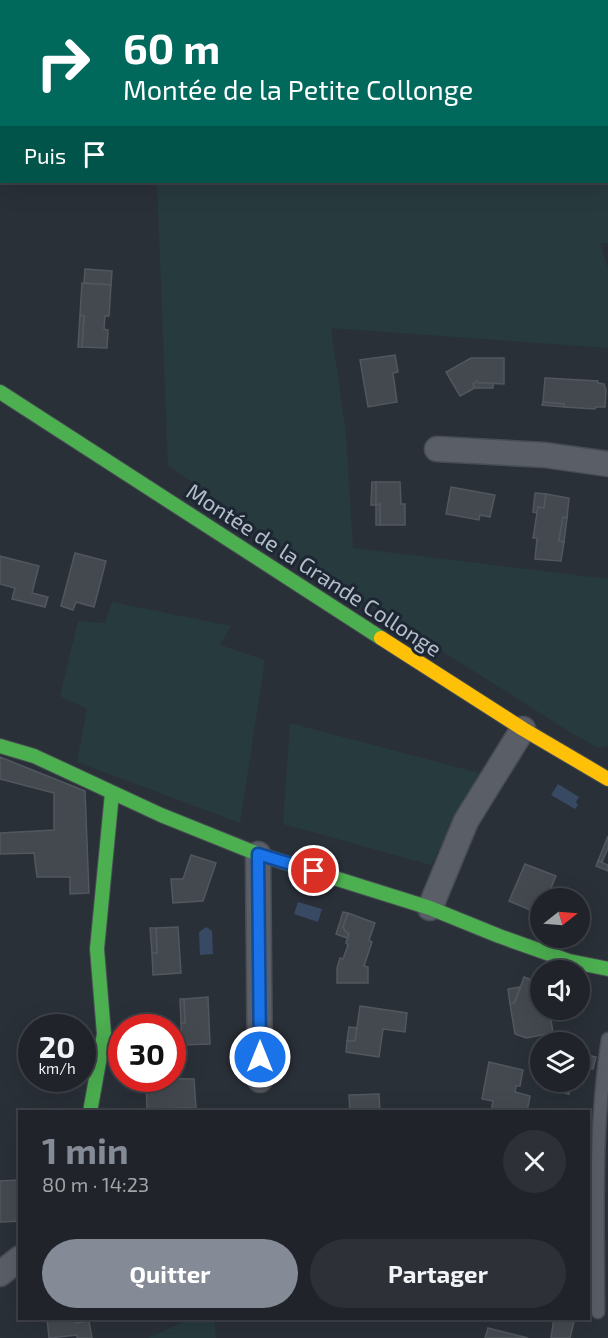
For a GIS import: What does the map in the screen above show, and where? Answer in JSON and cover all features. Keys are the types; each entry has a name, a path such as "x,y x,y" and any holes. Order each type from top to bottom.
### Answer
{"street":[{"name":"Montée de la Grande Collonge","path":"0,392 523,729 608,779"},
{"path":"437,449 545,455 608,464"},
{"path":"430,908 466,821 523,729"},
{"path":"0,746 34,756 112,793 258,854 430,908 569,961 608,969"},
{"path":"90,1110 104,1034 97,949 112,793"},
{"path":"258,854 260,1080"},
{"path":"0,1274 18,1260"}],"lane":[{"path":"598,1312 598,1186 603,1073 608,1039"}],"green space":[{"path":"157,183 608,183 608,243 600,243 608,268 608,348 331,328 346,434 353,548 608,579 608,746 599,748 570,732 331,581 168,465"},
{"path":"112,602 231,626 220,645 265,660 240,823 77,762 87,709 60,696 78,621 105,623"},
{"path":"290,723 479,773 431,865 283,824"},
{"path":"188,1320 214,1320 216,1338 148,1338"}],"water":[{"path":"558,784 579,797 575,809 551,795"},
{"path":"298,902 322,909 318,922 294,914"},
{"path":"206,927 212,931 213,954 200,955 199,932"}],"building":[{"path":"85,269 112,271 111,285 84,283"},
{"path":"82,283 111,285 109,316 105,316 104,329 108,330 107,348 82,347 84,316 80,315"},
{"path":"80,315 84,316 82,347 78,347"},
{"path":"395,355 398,372 393,373 397,402 368,407 360,360"},
{"path":"471,358 504,358 504,384 478,383 477,381 473,384 475,388 460,396 446,372"},
{"path":"545,378 598,381 604,384 606,390 605,407 595,407 595,409 564,407 564,404 543,402"},
{"path":"477,381 478,383 493,383 493,388 475,388 473,384"},
{"path":"543,402 564,404 564,407 542,405"},
{"path":"372,482 376,482 376,505 371,505"},
{"path":"376,482 400,482 401,504 405,504 405,525 380,525 380,504 376,505"},
{"path":"451,487 495,495 490,517 480,515 479,520 446,514"},
{"path":"535,493 546,494 544,508 538,507 537,513 533,512"},
{"path":"546,494 569,498 567,518 563,517 559,541 564,542 561,561 535,559 537,538 533,538 538,507 544,508"},
{"path":"380,504 380,525 376,525 376,505"},
{"path":"563,517 567,518 564,542 559,541"},
{"path":"75,553 106,561 94,607 76,602 73,610 61,606"},
{"path":"0,556 39,566 32,593 48,597 45,607 12,599 15,588 0,584"},
{"path":"0,757 85,791 89,893 70,894 70,877 37,877 34,853 0,854 0,833 54,830 54,793 0,779"},
{"path":"608,836 608,848 602,862 598,861"},
{"path":"191,855 216,863 203,901 173,903 171,879 183,879"},
{"path":"598,861 608,865 608,871 596,866"},
{"path":"525,864 556,876 551,888 530,888 530,910 509,901"},
{"path":"343,912 348,913 343,927 349,933 347,938 336,934"},
{"path":"348,913 375,923 369,940 372,942 364,966 368,967 368,983 337,983 337,968 348,945 346,943 349,933 343,927"},
{"path":"178,927 181,973 153,975 152,953 157,953 156,928"},
{"path":"150,928 156,928 157,953 152,953"},
{"path":"524,977 530,979 530,1020 551,1020 553,1032 530,1032 530,1037 526,1038 515,1034 510,1004 515,1002"},
{"path":"520,987 515,1002 510,1004 508,989"},
{"path":"208,997 210,1044 186,1045 184,999"},
{"path":"180,999 184,999 185,1014 181,1014"},
{"path":"360,1006 407,1013 405,1032 383,1029 379,1057 346,1052 347,1041 355,1041"},
{"path":"349,1027 357,1028 355,1041 347,1041"},
{"path":"590,1056 596,1057 593,1069 590,1068"},
{"path":"489,1062 523,1070 520,1086 516,1086 515,1092 530,1096 527,1110 491,1110 493,1101 482,1099"},
{"path":"186,1079 194,1079 196,1108 147,1109 146,1092 186,1092"},
{"path":"379,1094 380,1110 350,1110 349,1095"},
{"path":"18,1180 18,1221 0,1222 0,1181"},
{"path":"47,1320 75,1320 76,1323 89,1321 92,1338 77,1338 77,1335 49,1338"},
{"path":"554,1320 574,1320 570,1338 551,1338"},
{"path":"488,1328 528,1338 485,1338"}],"traffic: fast":[{"path":"0,392 381,638"},
{"path":"0,746 34,756 161,815 258,854 430,908 569,961 608,969"},
{"path":"90,1110 104,1034 97,949 112,793"}],"traffic: slow":[{"path":"381,638 523,729 608,779"}],"route":[{"path":"260,1057 258,854 314,871"}]}
